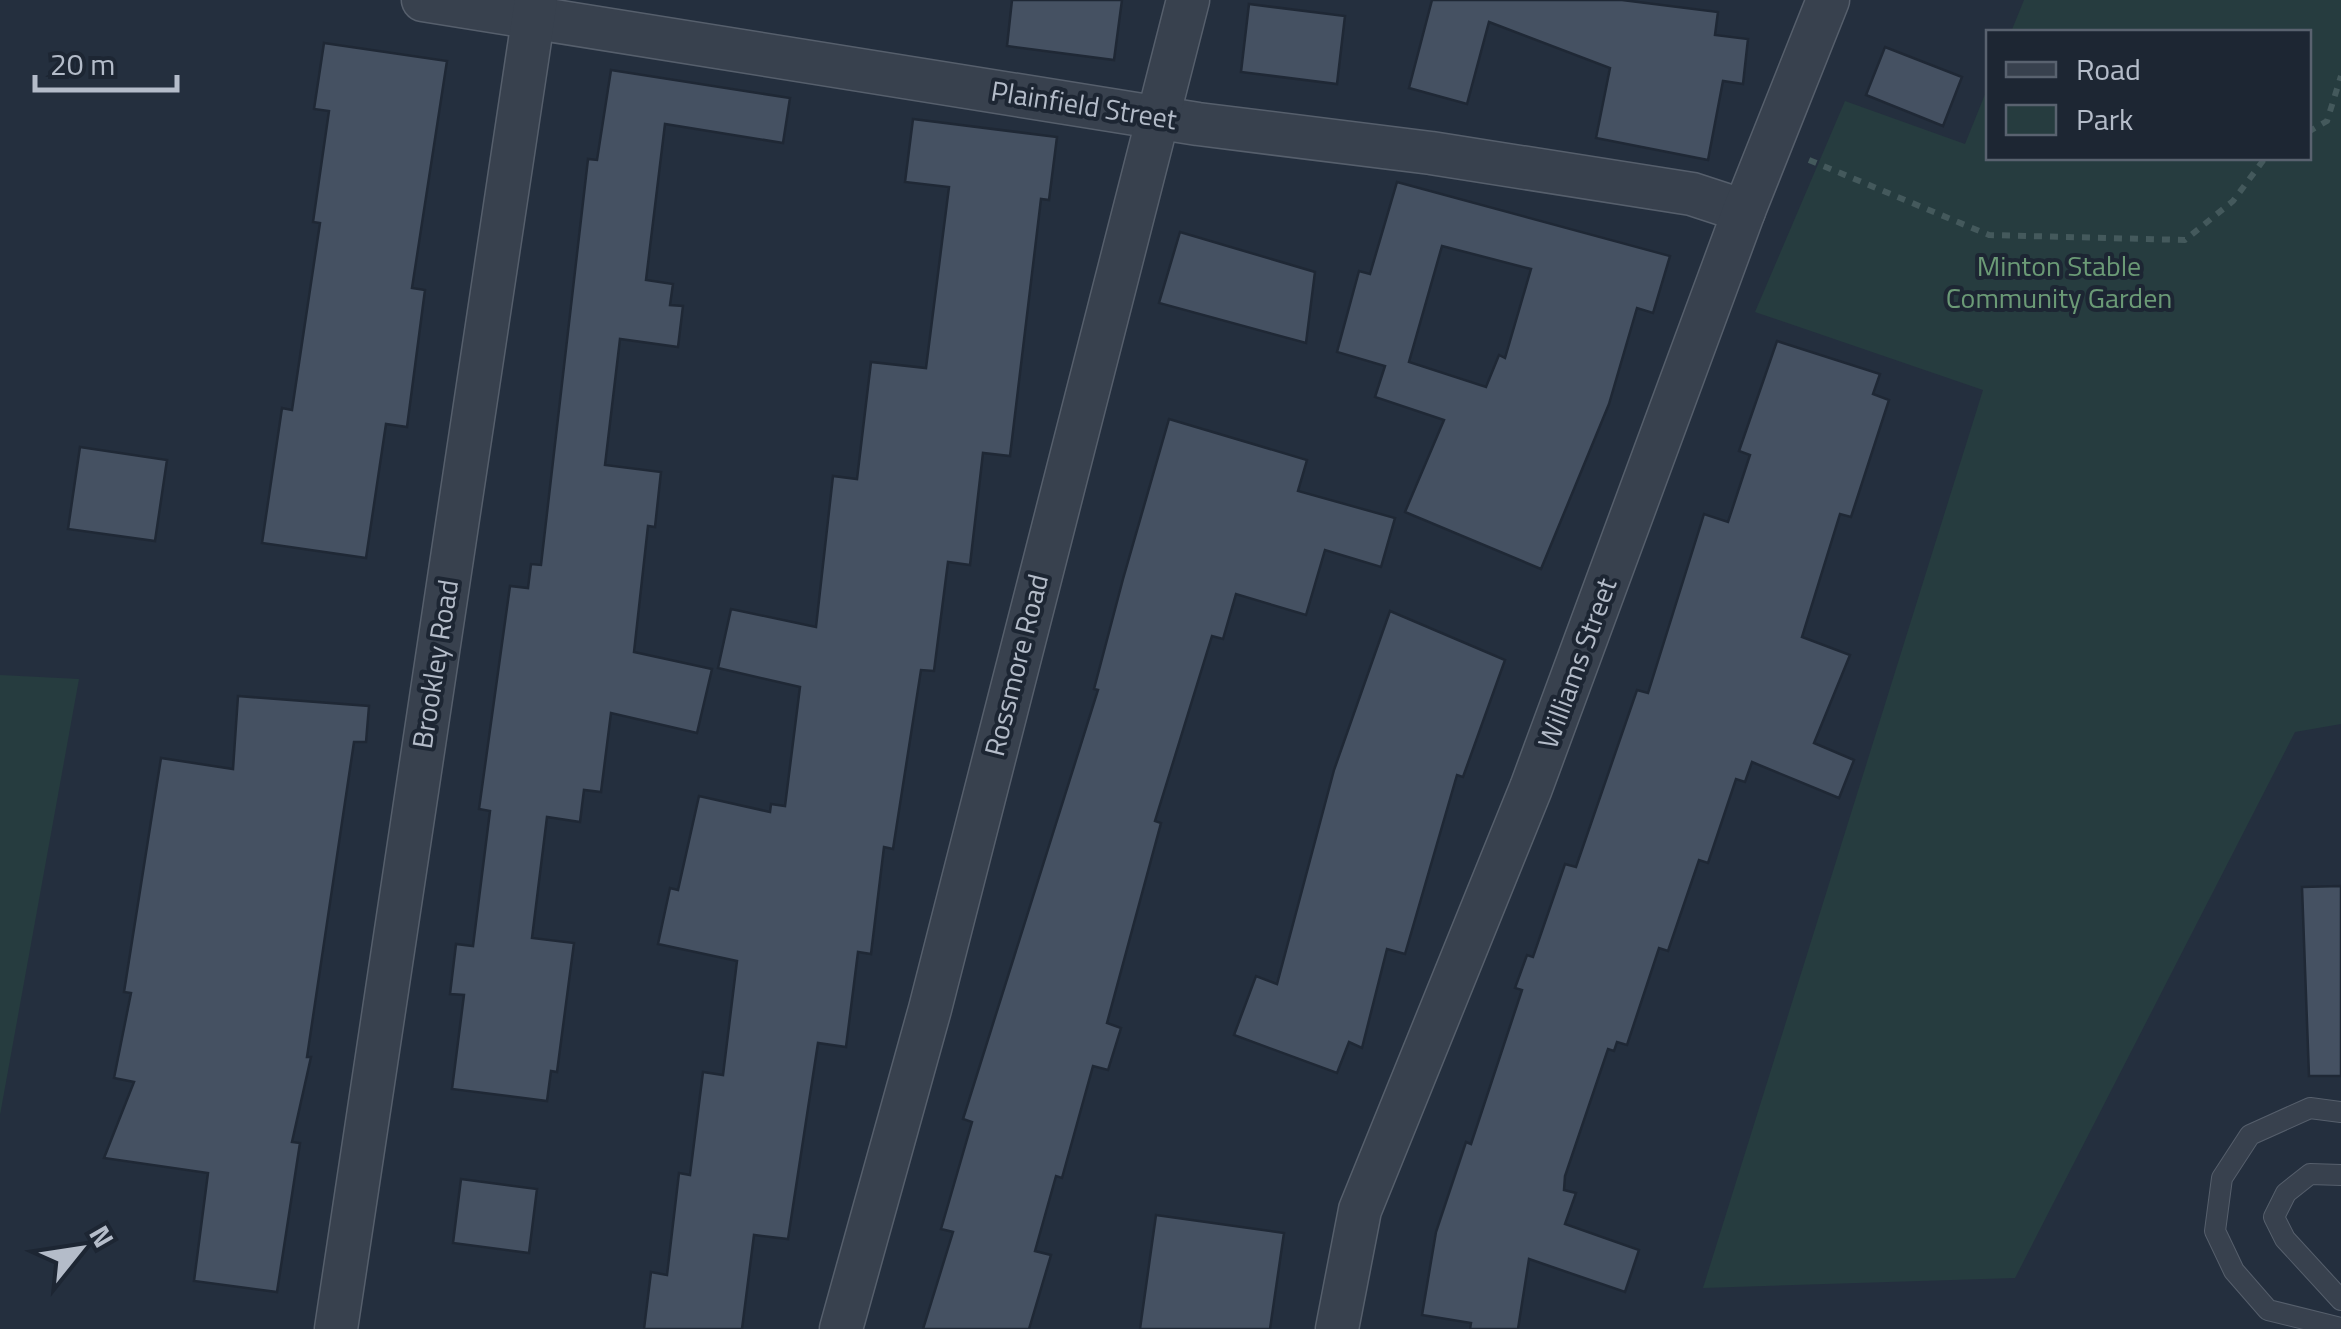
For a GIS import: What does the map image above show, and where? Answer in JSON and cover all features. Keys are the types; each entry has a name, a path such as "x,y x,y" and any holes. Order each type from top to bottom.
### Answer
{"street":[{"name":"Plainfield Street","path":"423,0 534,8 1157,116 1692,194 1744,211"},
{"name":"Rossmore Road","path":"841,1329 930,1009 1188,0"},
{"name":"Williams Street","path":"1337,1329 1360,1210 1530,788 1744,211 1828,0"},
{"name":"Brookley Road","path":"336,1329 534,8"}],"lane":[{"path":"2341,1112 2310,1108 2250,1134 2222,1178 2214,1231 2234,1271 2268,1310 2341,1328"},
{"path":"2341,1175 2310,1174 2286,1193 2274,1216 2284,1239 2341,1300"}],"path":[{"path":"2311,130 2327,122 2341,76"},
{"path":"1770,144 1989,235 2186,240 2233,201 2264,160"}],"green space":[{"name":"Minton Stable Community Garden","path":"2024,0 2341,0 2341,724 2295,732 2015,1278 1703,1288 1983,390 1755,312 1845,101 1965,144 1986,92 1986,160 2311,160 2311,30 2012,30"},
{"path":"0,675 79,679 0,1115"}],"building":[{"path":"1012,0 1122,0 1114,60 1007,46"},
{"path":"1432,0 1622,0 1718,12 1715,35 1748,39 1743,84 1723,81 1708,160 1596,138 1610,68 1489,22 1467,104 1409,88"},
{"path":"1249,4 1345,16 1337,84 1241,72"},
{"path":"324,43 447,61 412,288 425,290 407,427 386,424 366,558 262,543 282,408 292,410 320,223 313,222 329,111 314,109"},
{"path":"1885,47 1962,77 1943,126 1866,95"},
{"path":"611,70 790,98 783,143 665,124 646,280 673,284 670,305 683,306 678,347 620,339 605,465 661,472 655,527 648,526 634,652 712,669 697,733 611,713 601,792 584,790 580,822 547,817 532,938 574,943 557,1072 551,1071 547,1101 452,1089 464,995 450,994 456,944 473,946 490,811 479,809 510,586 528,588 531,564 541,565 588,159 597,160"},
{"path":"913,119 1057,137 1049,200 1041,199 1010,456 983,453 970,565 948,562 934,671 921,670 893,849 884,847 871,954 858,952 846,1047 818,1043 788,1239 754,1235 742,1329 644,1329 651,1272 667,1275 679,1173 690,1175 703,1072 723,1075 737,961 658,944 670,888 678,890 699,796 770,812 771,804 785,806 800,687 718,668 731,609 816,627 833,476 857,479 871,362 926,368 949,187 905,182"},
{"path":"1397,182 1670,256 1653,313 1637,308 1609,404 1541,569 1405,512 1444,420 1375,397 1385,366 1337,352 1359,271 1370,274","holes":["1442,246 1531,269 1505,358 1499,355 1486,387 1409,362"]},
{"path":"1180,232 1315,272 1306,343 1159,303"},
{"path":"1777,341 1880,374 1873,394 1889,400 1851,517 1840,514 1802,637 1850,655 1814,743 1854,760 1839,798 1752,762 1745,782 1736,779 1708,863 1699,860 1668,951 1659,948 1627,1045 1617,1042 1614,1051 1608,1049 1565,1176 1564,1190 1576,1193 1565,1224 1639,1250 1625,1292 1529,1259 1518,1329 1470,1329 1471,1323 1422,1315 1436,1232 1466,1142 1471,1144 1522,990 1515,988 1527,955 1533,957 1565,864 1576,867 1637,690 1648,693 1704,514 1728,522 1750,455 1739,451"},
{"path":"1169,419 1307,460 1298,491 1395,518 1381,567 1325,550 1306,615 1236,594 1223,639 1212,636 1155,821 1161,823 1107,1023 1121,1028 1108,1070 1093,1066 1062,1178 1056,1176 1035,1251 1051,1255 1029,1329 923,1329 953,1232 941,1229 972,1122 963,1119 1098,690 1094,689"},
{"path":"80,447 167,460 155,541 68,529"},
{"path":"1390,611 1505,660 1463,777 1457,775 1405,954 1387,949 1362,1048 1349,1042 1337,1073 1234,1035 1256,976 1277,984 1334,770"},
{"path":"238,696 369,706 366,742 354,742 307,1057 311,1057 292,1142 300,1143 277,1292 194,1281 208,1173 104,1158 134,1082 114,1078 131,993 124,992 161,758 233,769"},
{"path":"2341,886 2341,1076 2309,1076 2302,887"},
{"path":"461,1179 537,1189 529,1253 453,1243"},
{"path":"1156,1215 1284,1233 1270,1329 1140,1329"}]}
